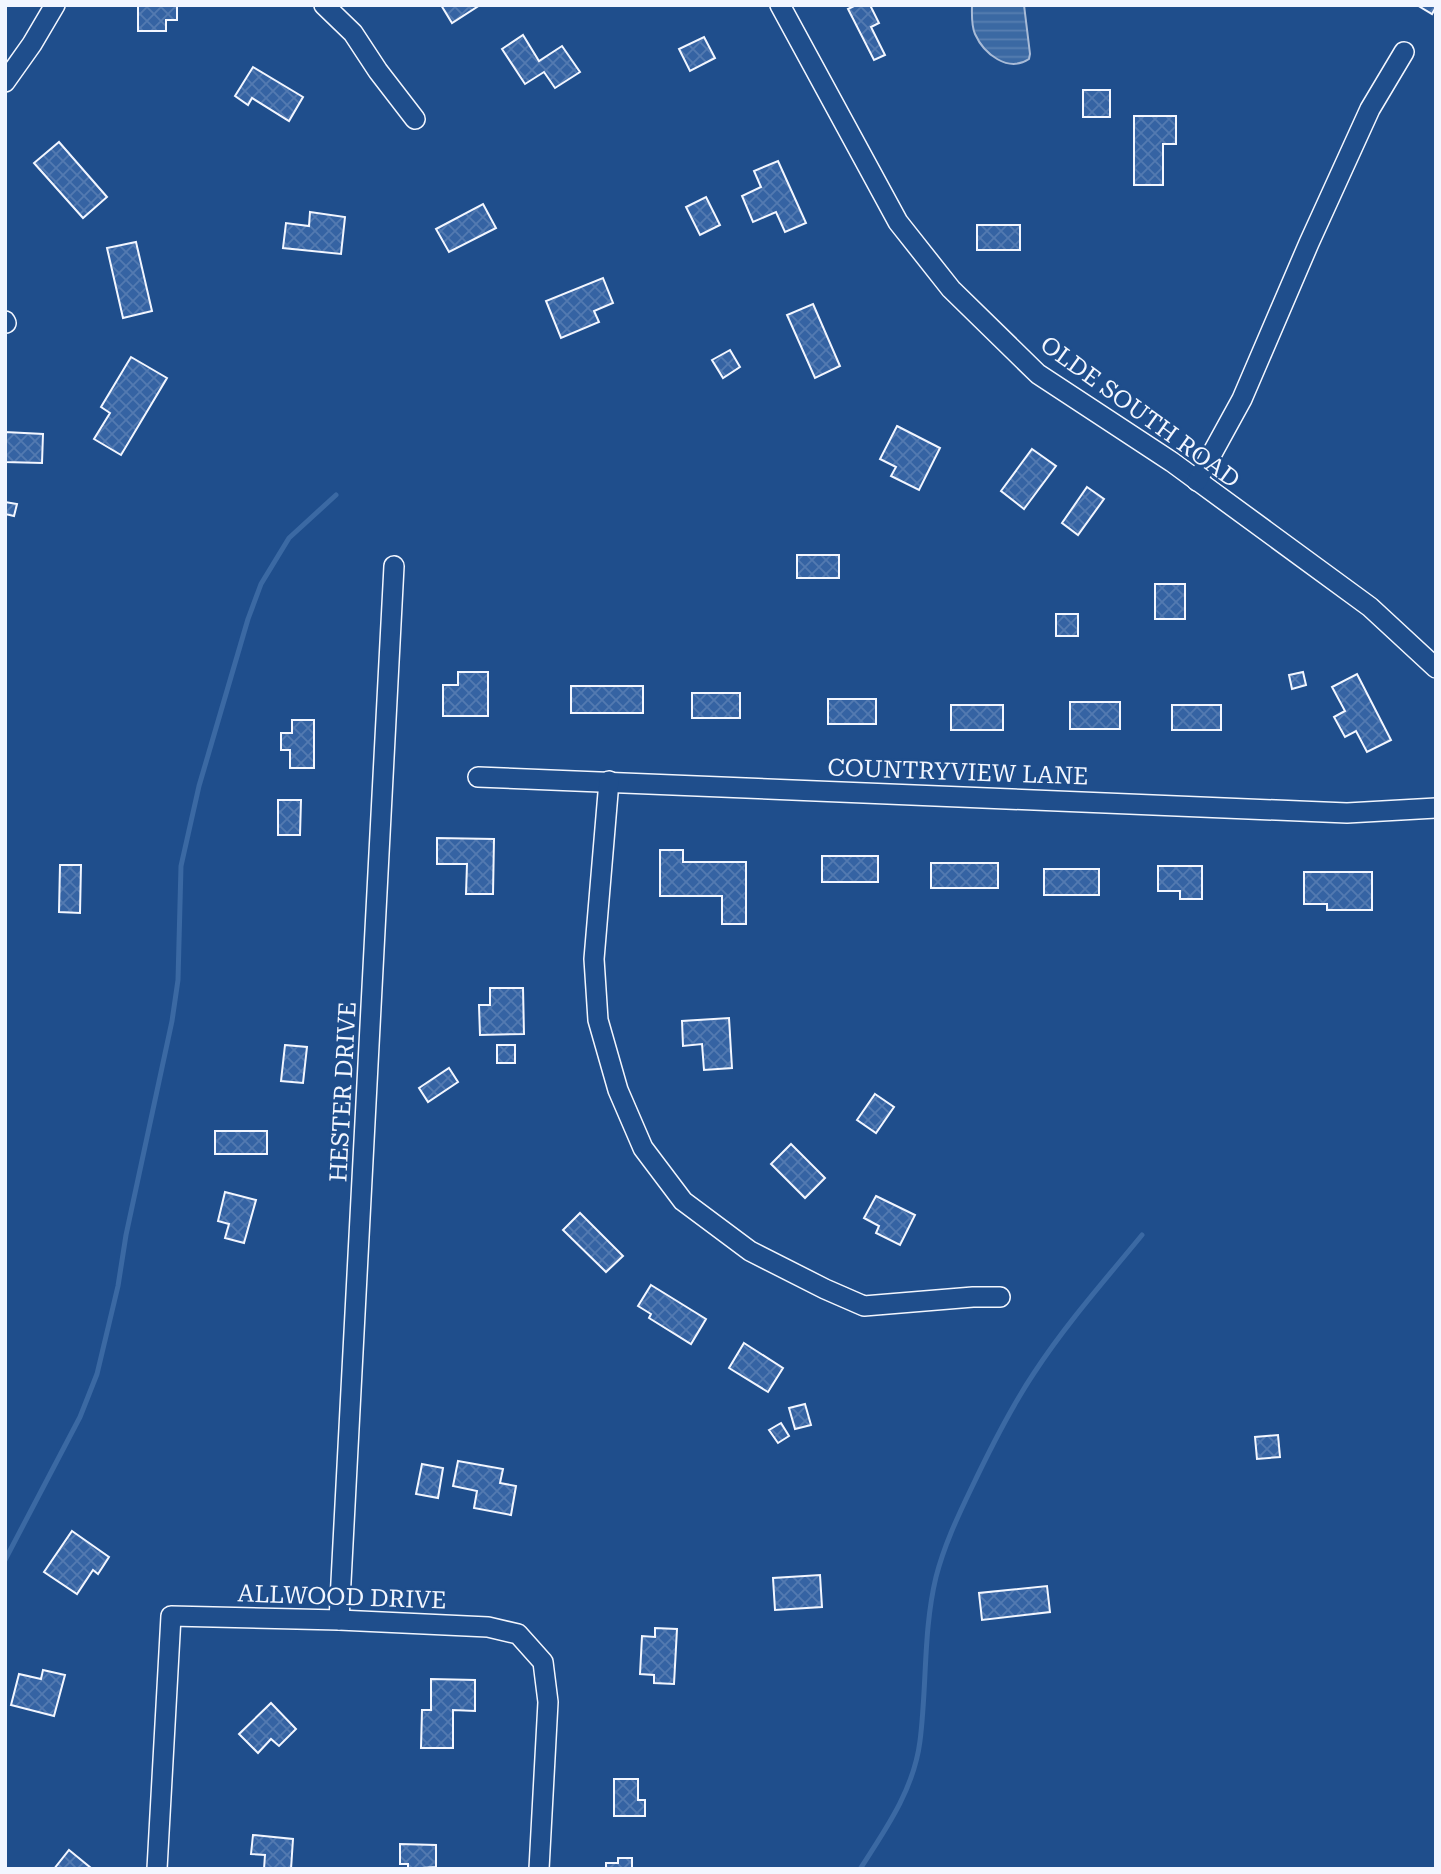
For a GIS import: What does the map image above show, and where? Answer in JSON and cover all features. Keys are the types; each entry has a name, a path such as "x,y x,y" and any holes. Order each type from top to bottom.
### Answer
{"street":[{"path":"5,82 55,5"},
{"path":"324,5 354,33 378,71 415,119"},
{"name":"OLDE SOUTH ROAD","path":"780,5 898,222 951,289 1038,374 1172,462 1370,607 1436,668"},
{"path":"1197,481 1242,399 1370,109 1404,52"},
{"name":"HESTER DRIVE","path":"339,1620 394,566"},
{"name":"COUNTRYVIEW LANE","path":"478,777 1347,813 1436,808"},
{"path":"609,781 594,959 598,1020 618,1090 643,1148 683,1201 750,1251 864,1306 1000,1297"},
{"name":"ALLWOOD DRIVE","path":"157,1869 171,1616 488,1627 518,1634 542,1662 548,1702 539,1869"}],"water":[{"path":"972,5 1024,5 1029,59 1021,63 1005,63 984,48 975,34"}],"building":[{"path":"138,5 177,5 177,20 166,20 166,31 138,31"},
{"path":"441,5 480,5 452,23"},
{"path":"856,5 870,5 879,23 871,27 885,55 874,60 848,9"},
{"path":"1417,5 1436,5 1436,7 1432,14"},
{"path":"523,35 539,61 562,46 580,72 555,88 544,72 525,84 502,49"},
{"path":"704,37 715,58 690,71 679,49"},
{"path":"253,67 303,97 289,121 252,98 248,105 235,96"},
{"path":"1083,90 1110,90 1110,117 1083,117"},
{"path":"1134,116 1176,116 1176,144 1163,144 1163,185 1134,185"},
{"path":"59,142 107,197 83,218 34,163"},
{"path":"778,161 806,223 785,232 776,212 753,222 742,196 761,187 754,171"},
{"path":"706,197 720,225 700,235 686,207"},
{"path":"483,204 496,228 449,252 436,229"},
{"path":"310,212 345,217 341,254 283,248 286,223 309,226"},
{"path":"977,225 1020,225 1020,250 977,250"},
{"path":"136,242 152,311 123,318 107,248"},
{"path":"603,278 613,303 594,311 599,322 561,338 546,301"},
{"path":"813,304 840,366 815,378 787,315"},
{"path":"730,350 740,367 723,378 712,360"},
{"path":"131,357 167,378 121,455 94,439 110,413 101,407"},
{"path":"897,426 940,448 919,490 891,476 896,467 880,459"},
{"path":"5,432 43,434 42,463 5,462"},
{"path":"1032,449 1056,466 1024,509 1001,491"},
{"path":"1087,487 1104,499 1078,535 1062,523"},
{"path":"5,502 17,504 14,516 5,514"},
{"path":"797,555 839,555 839,578 797,578"},
{"path":"1155,584 1185,584 1185,619 1155,619"},
{"path":"1056,614 1078,614 1078,636 1056,636"},
{"path":"458,672 488,672 488,716 443,716 443,685 458,685"},
{"path":"1303,672 1306,685 1292,689 1289,675"},
{"path":"1357,674 1391,740 1367,752 1356,731 1345,737 1334,717 1345,711 1332,687"},
{"path":"571,686 643,686 643,713 571,713"},
{"path":"692,693 740,693 740,718 692,718"},
{"path":"828,699 876,699 876,724 828,724"},
{"path":"1070,702 1120,702 1120,729 1070,729"},
{"path":"951,705 1003,705 1003,730 951,730"},
{"path":"1172,705 1221,705 1221,730 1172,730"},
{"path":"292,720 314,720 314,768 290,768 290,750 281,750 281,733 292,733"},
{"path":"278,800 301,800 300,835 278,835"},
{"path":"437,838 494,839 493,894 466,894 467,864 437,864"},
{"path":"660,850 683,850 683,862 746,862 746,924 722,924 722,896 660,896"},
{"path":"822,856 878,856 878,882 822,882"},
{"path":"931,863 998,863 998,888 931,888"},
{"path":"60,865 81,865 80,913 59,912"},
{"path":"1158,866 1202,866 1202,899 1180,899 1180,891 1158,891"},
{"path":"1044,869 1099,869 1099,895 1044,895"},
{"path":"1304,872 1372,872 1372,910 1327,910 1327,904 1304,904"},
{"path":"490,988 523,988 524,1034 480,1035 479,1005 490,1005"},
{"path":"729,1018 732,1068 704,1070 702,1044 683,1046 682,1021"},
{"path":"285,1045 307,1047 303,1083 281,1081"},
{"path":"497,1045 515,1045 515,1063 497,1063"},
{"path":"449,1068 458,1082 428,1102 419,1088"},
{"path":"875,1094 894,1107 876,1133 857,1120"},
{"path":"215,1131 267,1131 267,1154 215,1154"},
{"path":"791,1144 825,1178 805,1198 771,1164"},
{"path":"225,1192 256,1200 244,1243 225,1238 229,1224 218,1221"},
{"path":"876,1196 915,1215 900,1245 876,1233 879,1226 864,1218"},
{"path":"580,1213 623,1256 606,1272 563,1230"},
{"path":"651,1285 706,1319 691,1344 649,1318 651,1314 638,1306"},
{"path":"744,1343 783,1368 768,1392 729,1368"},
{"path":"805,1404 811,1425 795,1429 789,1408"},
{"path":"781,1423 789,1436 778,1443 769,1430"},
{"path":"1278,1435 1280,1457 1257,1459 1255,1437"},
{"path":"458,1461 503,1469 500,1483 516,1486 511,1515 474,1508 477,1491 453,1486"},
{"path":"422,1464 443,1468 438,1498 416,1494"},
{"path":"72,1531 109,1557 98,1574 93,1570 77,1594 44,1572"},
{"path":"820,1575 822,1607 775,1610 773,1578"},
{"path":"1047,1586 1050,1612 982,1620 979,1593"},
{"path":"655,1628 677,1629 674,1684 654,1683 654,1675 640,1674 642,1636 655,1637"},
{"path":"43,1670 65,1675 54,1716 11,1705 19,1674 41,1679"},
{"path":"431,1679 475,1680 475,1711 453,1710 453,1748 421,1748 422,1710 431,1710"},
{"path":"271,1703 296,1729 279,1746 271,1739 258,1753 239,1734"},
{"path":"614,1779 638,1779 638,1800 645,1800 645,1816 614,1816"},
{"path":"253,1835 293,1839 291,1869 264,1869 265,1855 251,1854"},
{"path":"400,1844 436,1845 436,1867 408,1869 408,1864 400,1864"},
{"path":"69,1850 91,1868 91,1869 54,1869"},
{"path":"618,1858 632,1858 632,1869 606,1869 606,1863 618,1863"}],"waterway":[{"path":"5,1560 80,1417 97,1374 118,1286 126,1235 172,1021 178,980 181,866 199,786 248,619 261,584 289,538 336,495"},
{"path":"860,1869 898,1808 917,1759 932,1597 939,1566 956,1521 1001,1430 1034,1373 1072,1320 1142,1235"}]}
